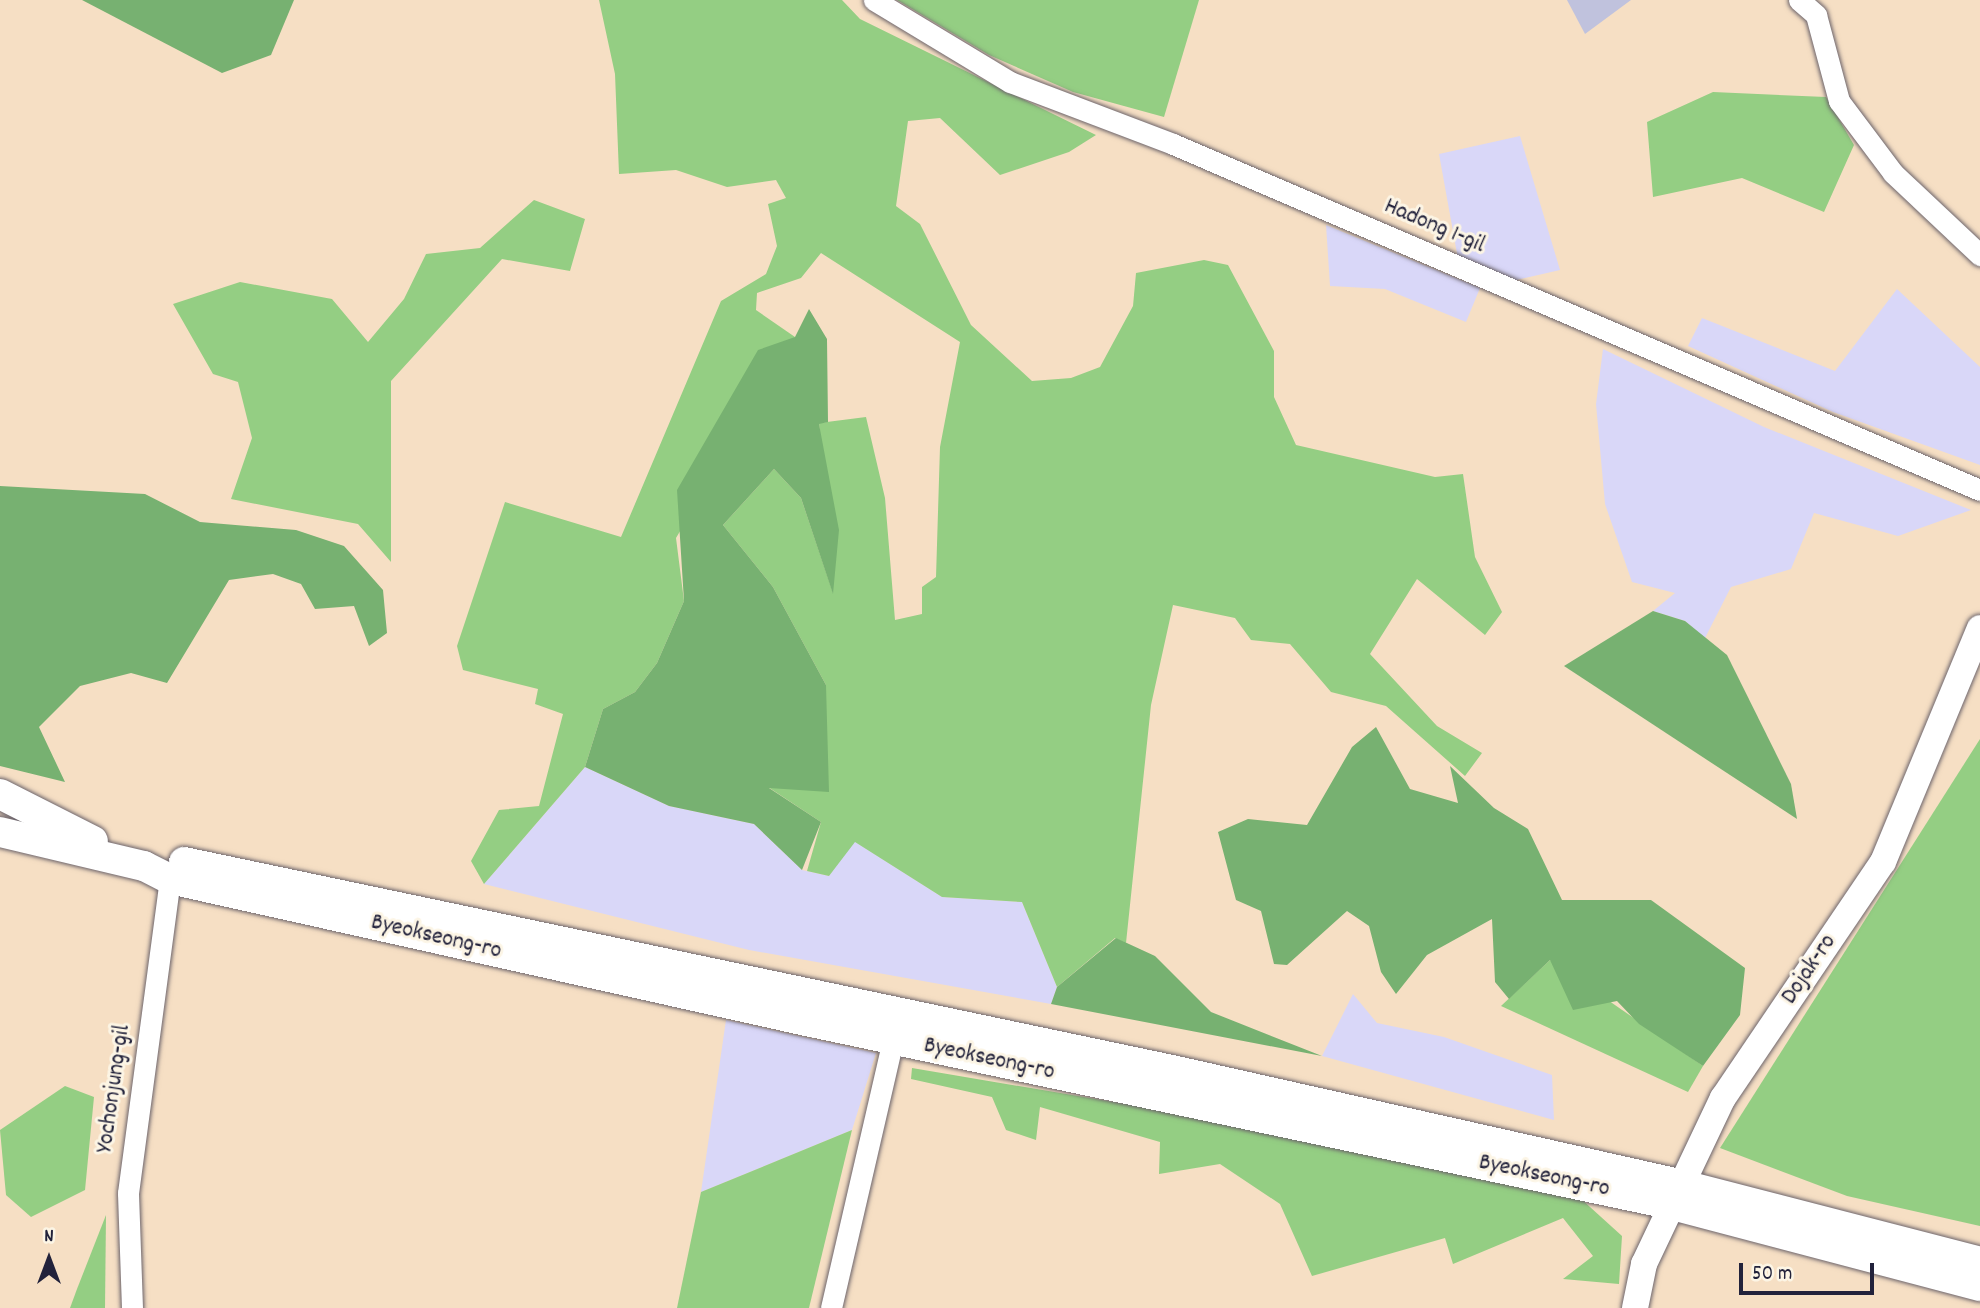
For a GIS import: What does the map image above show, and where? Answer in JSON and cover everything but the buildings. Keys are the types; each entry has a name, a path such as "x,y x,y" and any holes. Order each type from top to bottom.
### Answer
{"main road":[{"path":"0,794 103,846"},
{"name":"Byeokseong-ro","path":"0,824 623,952 1980,1262"},
{"name":"Byeokseong-ro","path":"0,832 157,872 893,1039 1674,1194 1980,1286"},
{"path":"0,849 157,872"}],"street":[{"name":"Hadong 1-gil","path":"874,0 1010,82 1173,144 1980,490"},
{"path":"1798,0 1816,15 1839,101 1893,173 1980,255"},
{"name":"Dojak-ro","path":"1635,1308 1644,1264 1674,1194 1723,1098 1883,862 1980,628"},
{"name":"Yochonjung-gil","path":"132,1308 128,1193 157,872"},
{"path":"831,1308 893,1039"}],"shaded area":[{"path":"1567,0 1631,0 1585,34"},
{"path":"1520,136 1560,270 1508,282 1458,259 1439,154"},
{"path":"1326,225 1480,288 1466,322 1385,289 1330,286"},
{"path":"1897,289 1980,367 1980,465 1833,412 1688,346 1702,318 1835,371"},
{"path":"1603,349 1764,427 1971,510 1898,536 1814,513 1791,569 1731,587 1705,638 1685,621 1653,611 1675,593 1632,582 1605,504 1596,404"},
{"path":"585,767 669,806 754,824 802,870 829,876 854,841 942,897 1022,902 1057,987 1051,1004 749,950 484,884"},
{"path":"1353,994 1377,1023 1444,1037 1552,1075 1554,1120 1322,1056"},
{"path":"726,1020 876,1053 852,1130 701,1192"}],"green space":[{"path":"82,0 294,0 271,55 222,73"},
{"path":"599,0 842,0 860,19 1096,135 1069,152 1000,175 940,118 908,121 896,206 920,224 971,325 1032,381 1071,378 1100,367 1133,306 1136,273 1204,260 1228,265 1274,351 1274,397 1296,445 1435,477 1463,474 1475,557 1502,612 1485,635 1417,579 1370,654 1437,726 1482,753 1465,776 1386,706 1331,692 1290,644 1251,640 1235,618 1173,605 1151,705 1126,943 1115,938 1057,987 1022,902 942,897 855,842 829,876 807,871 821,822 768,787 826,685 773,587 723,525 774,469 801,498 833,593 819,423 866,417 885,498 895,620 922,614 922,587 936,577 940,447 960,342 821,253 801,278 757,293 756,310 795,337 676,538 684,601 657,663 635,692 603,709 585,767 484,884 471,861 499,810 539,806 563,714 535,704 538,689 463,670 457,646 505,502 621,537 721,301 766,274 777,246 768,204 786,198 776,180 727,187 676,170 619,174 615,74"},
{"path":"897,0 1199,0 1164,117 1073,92 989,55"},
{"path":"1713,92 1826,97 1854,145 1824,212 1742,178 1653,197 1647,122"},
{"path":"534,200 585,219 570,271 502,259 391,381 391,562 358,524 231,499 252,438 238,382 213,374 173,304 240,282 332,299 368,342 404,299 426,254 480,248"},
{"path":"809,309 827,339 828,422 819,424 839,530 833,594 801,498 774,469 723,525 773,587 826,685 829,792 769,788 821,822 802,870 754,824 669,806 585,767 603,709 635,692 657,663 684,601 677,490 758,350 795,337"},
{"path":"0,486 145,494 200,522 296,530 344,546 383,590 387,633 369,646 354,606 315,609 301,584 273,574 229,580 167,683 131,673 80,686 39,727 65,782 0,766"},
{"path":"1653,611 1685,621 1727,655 1791,784 1797,819 1564,666"},
{"path":"1376,727 1410,789 1458,803 1450,766 1494,808 1528,829 1562,900 1651,900 1745,968 1740,1015 1703,1066 1639,1024 1617,1001 1573,1010 1550,960 1509,999 1495,982 1492,919 1427,955 1396,994 1381,972 1369,926 1347,911 1287,965 1274,964 1261,911 1236,900 1218,832 1248,819 1307,825 1352,747"},
{"path":"1980,739 1980,1226 1847,1196 1720,1148"},
{"path":"1116,938 1155,956 1211,1012 1322,1056 1051,1004 1057,987"},
{"path":"1550,960 1703,1066 1688,1092 1501,1006"},
{"path":"912,1068 1226,1121 1579,1197 1622,1236 1619,1284 1563,1279 1593,1256 1563,1218 1453,1264 1445,1238 1312,1276 1280,1204 1220,1164 1159,1174 1160,1142 1040,1107 1036,1140 1006,1130 992,1097 911,1079"},
{"path":"65,1086 94,1097 85,1190 31,1217 6,1195 0,1130"},
{"path":"852,1130 809,1308 677,1308 701,1192"},
{"path":"106,1215 105,1308 70,1308 77,1289"}]}
